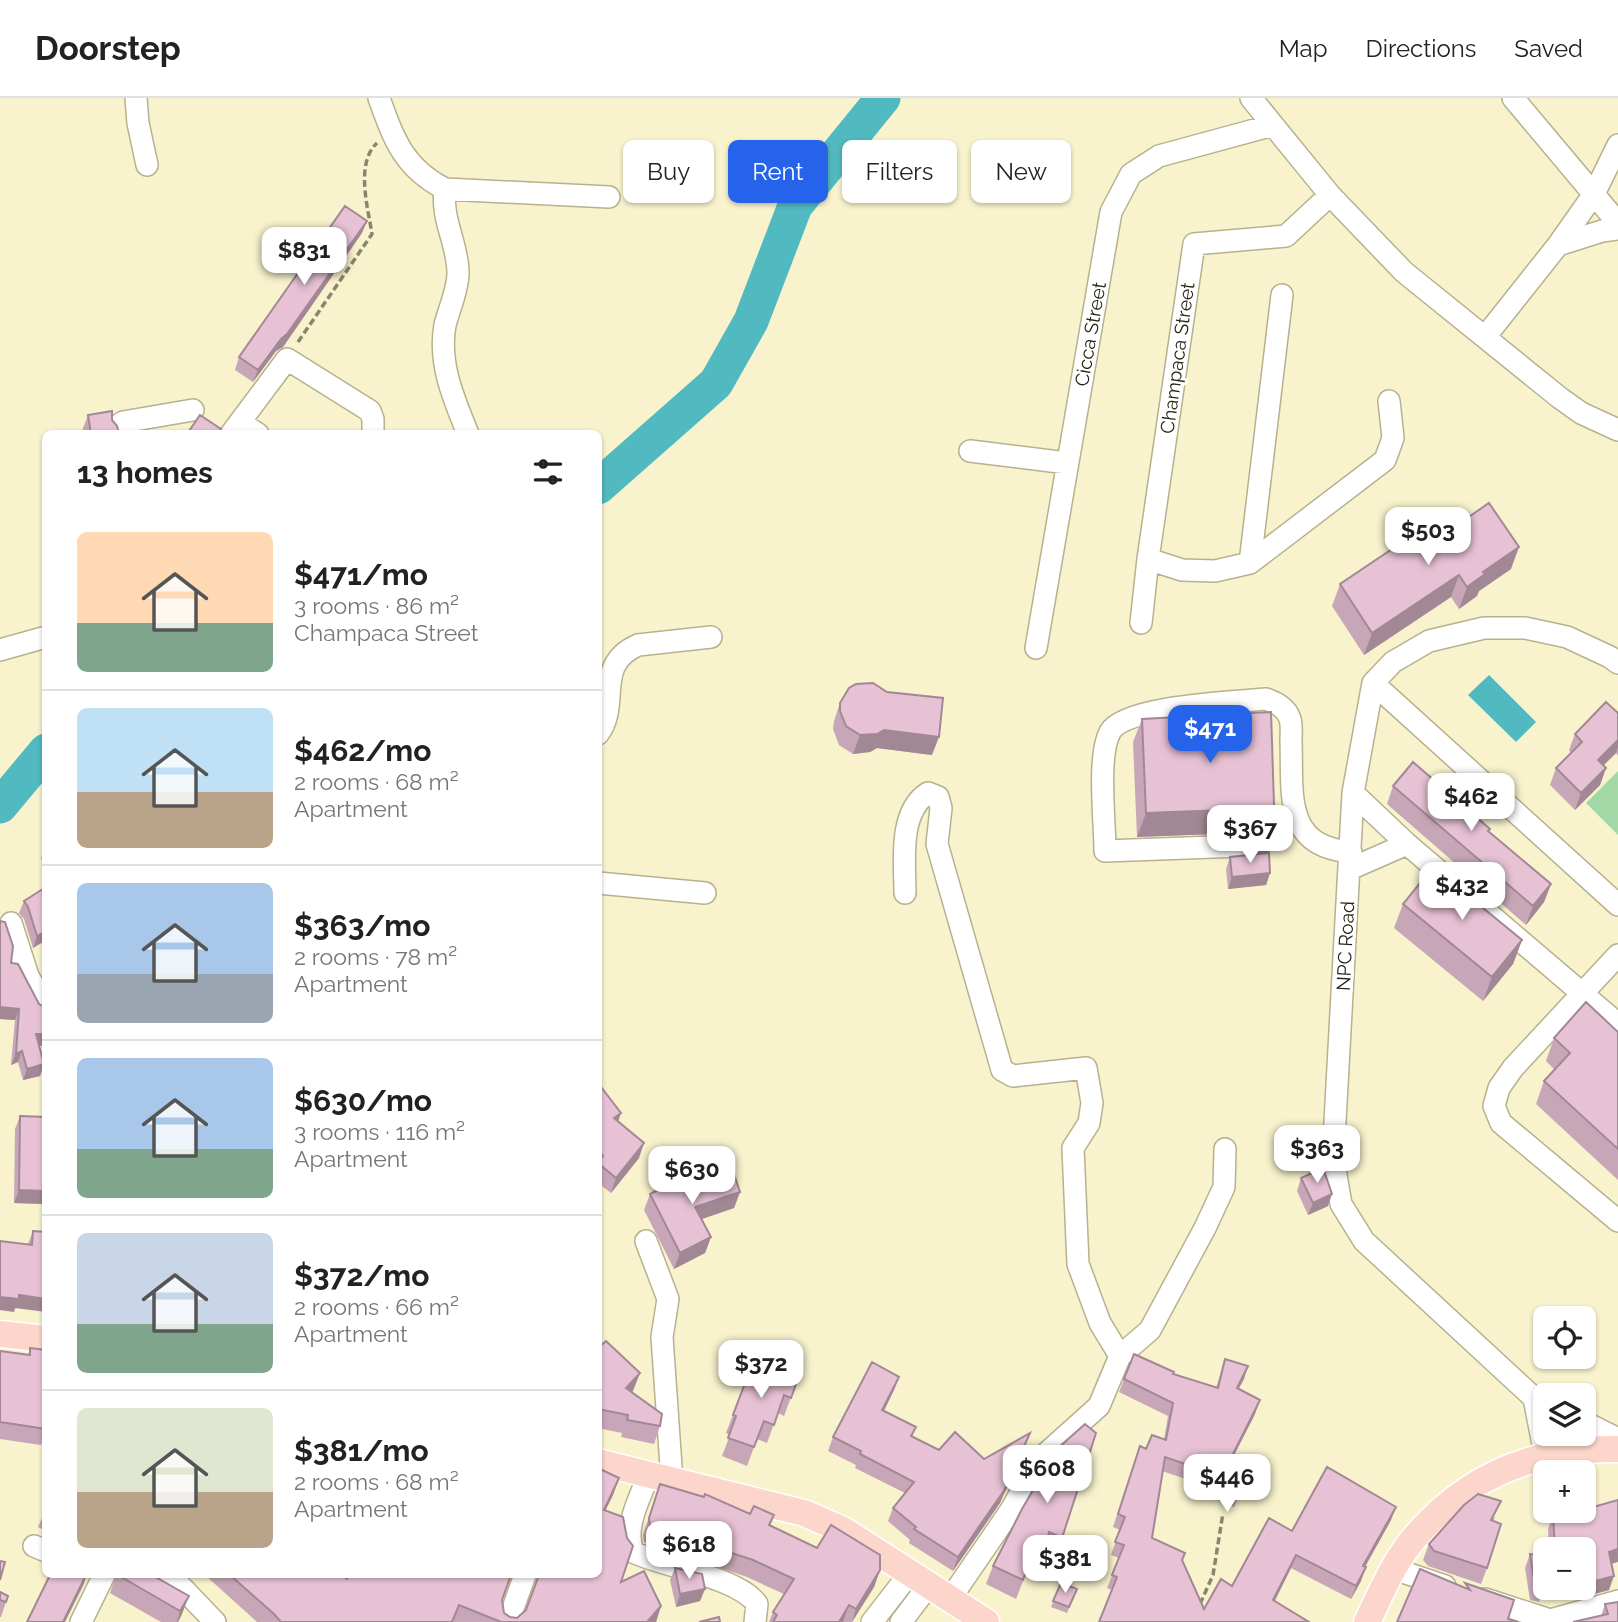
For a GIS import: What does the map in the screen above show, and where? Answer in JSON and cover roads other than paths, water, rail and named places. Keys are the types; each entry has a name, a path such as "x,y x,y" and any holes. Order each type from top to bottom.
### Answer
{"main road":[{"path":"0,1334 42,1339"},
{"path":"1367,1622 1410,1543 1437,1514 1473,1484 1545,1455 1586,1448 1618,1449"},
{"path":"602,1463 804,1513 843,1530 986,1622"}],"street":[{"path":"136,98 138,124 147,165"},
{"path":"379,98 390,130 416,171 445,190 609,197"},
{"path":"1251,98 1329,195 1404,272 1581,413 1618,430"},
{"path":"1513,98 1618,226 1558,245"},
{"name":"Cicca Street","path":"1037,649 1111,212 1131,174 1159,156 1273,125"},
{"path":"1485,337 1558,245 1594,194 1618,145"},
{"path":"445,190 443,206 456,255 458,276 445,328 444,359 449,387 466,430"},
{"name":"Champaca Street","path":"1141,623 1194,244 1286,236 1329,195"},
{"path":"1250,562 1282,295"},
{"path":"235,428 287,359 369,411 373,419 373,430"},
{"path":"1148,559 1182,570 1215,571 1250,562 1385,460 1393,438 1389,401"},
{"path":"118,430 123,422 193,410"},
{"path":"971,451 1067,463"},
{"path":"1618,663 1567,638 1525,628 1484,628 1429,641 1393,662 1373,683 1618,905"},
{"path":"0,650 42,638"},
{"path":"602,726 607,716 612,668 628,650 638,645 711,638"},
{"name":"NPC Road","path":"1373,683 1353,793 1333,1158 1341,1204 1364,1241 1533,1396"},
{"path":"1241,846 1105,851 1103,774 1105,747 1111,730 1127,718 1176,708 1266,699 1280,704 1290,719 1292,806 1299,825 1320,844 1350,861 1407,844"},
{"path":"905,893 904,842 914,807 928,793 938,797 941,808 936,844 1002,1070 1013,1076 1086,1068 1092,1102 1089,1123 1073,1148 1073,1204 1078,1264 1100,1323 1119,1356"},
{"path":"1353,793 1407,844 1618,1024"},
{"path":"602,883 705,893"},
{"path":"10,923 28,976 42,1001"},
{"path":"1618,955 1513,1068 1499,1088 1494,1106 1501,1123 1618,1221"},
{"path":"901,1622 930,1586 1011,1510 1040,1459 1099,1406 1119,1356 1150,1330 1205,1228 1224,1187 1225,1149"},
{"path":"646,1241 668,1299 662,1337 660,1477 630,1526 628,1540 633,1552 715,1578 747,1595 757,1604 755,1622"},
{"path":"1596,1428 1618,1439"},
{"path":"1544,1446 1545,1455"},
{"path":"1394,1569 1550,1620 1618,1601"},
{"path":"81,1622 100,1578"},
{"path":"172,1578 193,1613 215,1622"},
{"path":"508,1622 524,1578"},
{"path":"872,1622 930,1586"}],"water":[{"path":"1489,675 1536,722 1516,742 1468,695"}],"waterway":[{"path":"602,483 716,383 751,321 795,206 883,98"},
{"path":"0,806 42,756"}]}
